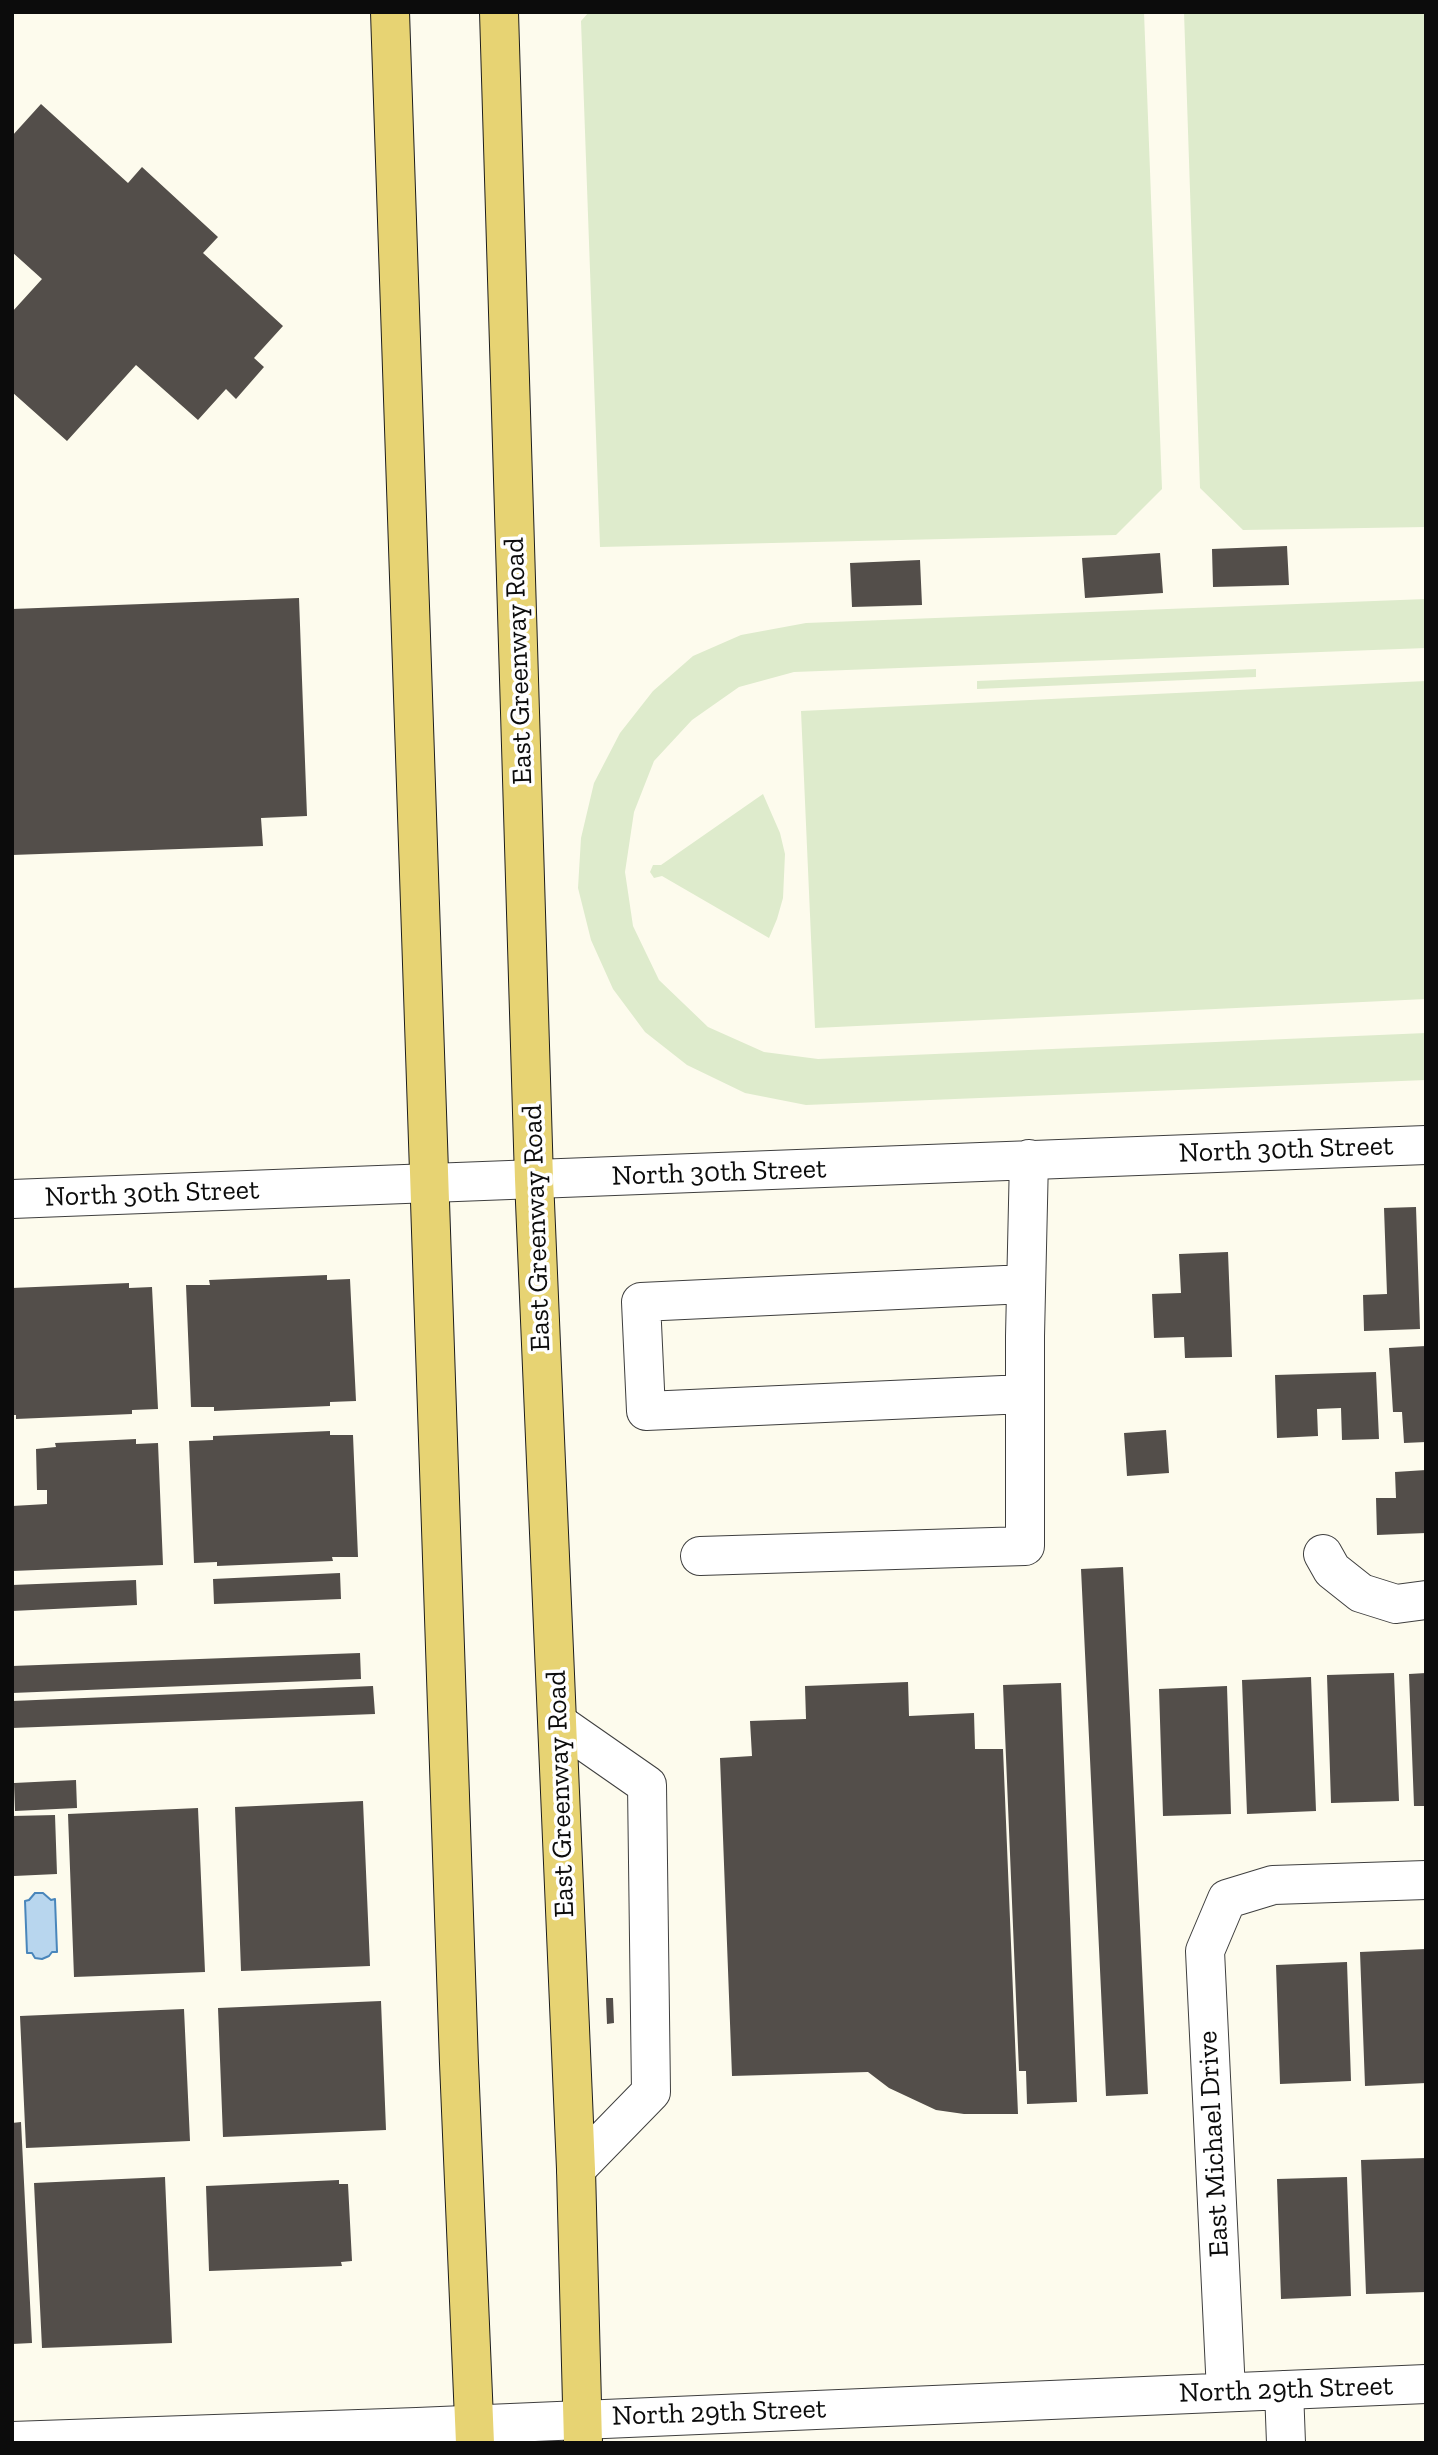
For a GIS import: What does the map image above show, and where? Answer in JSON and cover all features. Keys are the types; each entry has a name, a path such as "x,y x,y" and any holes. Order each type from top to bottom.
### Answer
{"main road":[{"path":"390,12 459,2063 475,2433"},
{"name":"East Greenway Road","path":"499,12 534,1180 576,2169 583,2431"}],"street":[{"name":"North 30th Street","path":"12,1199 1426,1144"},
{"path":"701,1556 1025,1546 1029,1159"},
{"path":"1025,1394 646,1411 641,1302 1026,1284"},
{"path":"1323,1553 1332,1570 1361,1592 1396,1604 1426,1600"},
{"path":"558,1723 647,1785 651,2092 576,2169"},
{"name":"East Michael Drive","path":"1226,2392 1205,1951 1227,1899 1273,1885 1426,1880"},
{"name":"North 29th Street","path":"12,2441 583,2431 1226,2392 1426,2384"},
{"path":"1284,2390 1286,2443"}],"green space":[{"path":"589,12 1144,12 1162,489 1116,535 600,547 581,21"},
{"path":"1184,12 1426,12 1426,527 1243,530 1200,488"},
{"path":"1426,599 1426,648 794,672 739,687 692,720 654,761 634,812 625,872 633,926 659,980 708,1027 764,1052 818,1059 1426,1033 1426,1080 806,1105 745,1093 687,1065 645,1032 613,989 591,940 578,888 581,838 594,783 620,733 653,691 693,656 741,635 806,623"},
{"path":"1256,669 1256,677 977,689 977,681"},
{"path":"1426,681 1426,999 815,1028 801,711"},
{"path":"763,794 780,833 785,854 783,898 769,938 662,876 654,878 650,872 653,865 661,865"}],"water":[{"path":"35,1893 43,1893 51,1900 55,1899 57,1952 52,1952 42,1959 27,1953 25,1901"}],"building":[{"path":"41,104 128,183 142,167 218,237 203,253 283,326 254,358 264,367 236,399 226,389 198,420 136,365 67,441 12,392 12,312 42,279 12,252 12,136"},
{"path":"1287,546 1289,585 1213,587 1212,549"},
{"path":"1160,553 1163,593 1085,598 1082,558"},
{"path":"920,560 922,605 852,607 850,563"},
{"path":"299,598 307,816 261,818 263,846 12,855 12,609"},
{"path":"1416,1207 1420,1329 1364,1331 1363,1295 1387,1294 1384,1208"},
{"path":"1228,1252 1232,1357 1185,1358 1184,1337 1154,1338 1152,1294 1181,1293 1179,1254"},
{"path":"327,1275 327,1280 350,1279 356,1401 330,1402 330,1406 214,1411 214,1407 191,1407 186,1285 210,1285 209,1280"},
{"path":"129,1283 129,1288 152,1287 158,1409 132,1410 132,1414 16,1419 16,1415 12,1415 12,1288"},
{"path":"1426,1346 1426,1442 1404,1443 1402,1412 1393,1412 1389,1348"},
{"path":"1376,1372 1379,1439 1342,1440 1341,1408 1317,1409 1318,1436 1277,1438 1275,1375"},
{"path":"1166,1430 1169,1473 1127,1476 1124,1433"},
{"path":"330,1431 330,1435 353,1435 358,1557 332,1557 333,1561 217,1566 217,1562 194,1563 189,1441 213,1440 213,1436"},
{"path":"136,1439 136,1444 158,1443 163,1565 12,1571 12,1506 47,1504 47,1490 37,1490 36,1449 56,1447 55,1443"},
{"path":"1426,1470 1426,1533 1377,1535 1376,1498 1396,1498 1395,1472"},
{"path":"1123,1567 1148,2094 1106,2096 1081,1569"},
{"path":"340,1573 341,1599 214,1604 213,1579"},
{"path":"136,1580 137,1605 12,1611 12,1585"},
{"path":"360,1653 361,1679 12,1693 12,1666"},
{"path":"1394,1673 1399,1801 1331,1803 1327,1675"},
{"path":"1426,1673 1426,1806 1414,1806 1409,1674"},
{"path":"1311,1677 1316,1811 1247,1814 1242,1680"},
{"path":"908,1682 909,1716 974,1713 975,1749 1003,1749 1018,2114 964,2114 936,2110 889,2088 868,2072 732,2076 720,1758 752,1756 750,1721 806,1719 805,1686"},
{"path":"1061,1683 1077,2102 1027,2104 1026,2071 1019,2071 1003,1685"},
{"path":"373,1686 375,1714 12,1728 12,1701"},
{"path":"1227,1686 1231,1814 1163,1816 1159,1689"},
{"path":"76,1780 77,1808 15,1811 14,1783"},
{"path":"363,1801 370,1966 241,1971 235,1807"},
{"path":"198,1808 205,1972 74,1977 68,1814"},
{"path":"55,1815 57,1874 14,1876 12,1816"},
{"path":"1426,1949 1426,2083 1365,2086 1360,1952"},
{"path":"1347,1962 1351,2081 1280,2084 1276,1965"},
{"path":"606,1998 613,1998 614,2023 607,2024"},
{"path":"381,2001 386,2130 223,2137 218,2008"},
{"path":"184,2009 190,2141 26,2148 20,2016"},
{"path":"21,2122 32,2343 12,2344 12,2123"},
{"path":"1426,2158 1426,2292 1366,2294 1361,2160"},
{"path":"165,2177 172,2343 42,2348 34,2183"},
{"path":"1347,2177 1351,2296 1281,2299 1277,2179"},
{"path":"339,2180 339,2184 348,2184 352,2261 341,2262 342,2266 209,2271 206,2186"}]}
